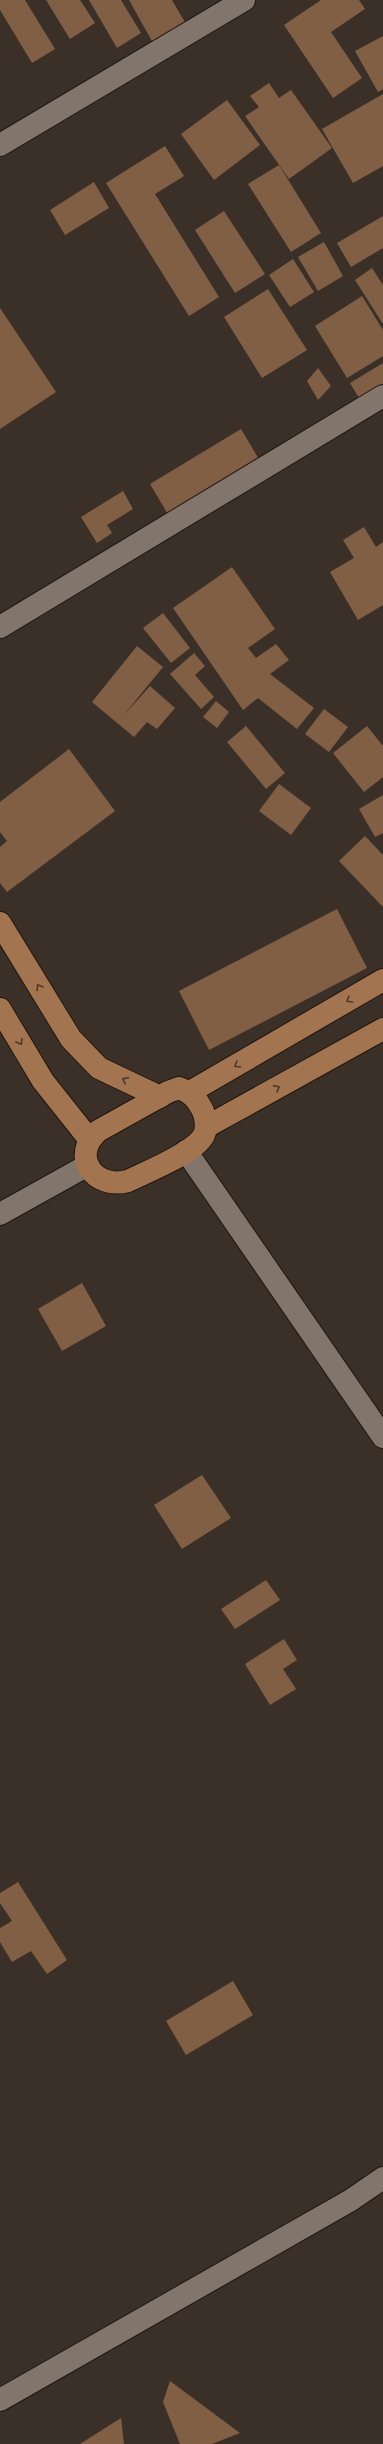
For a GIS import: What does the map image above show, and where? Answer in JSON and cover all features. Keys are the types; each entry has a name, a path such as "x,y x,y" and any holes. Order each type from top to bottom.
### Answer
{"main road":[{"path":"0,923 71,1040 99,1068 160,1097"},
{"path":"190,1092 383,980"},
{"path":"0,1009 43,1081 89,1139"},
{"path":"206,1127 203,1112 196,1099 190,1092 179,1088 98,1131 89,1139 85,1148 88,1165 99,1178 117,1184 128,1182 186,1151 199,1142 206,1127 383,1029"}],"street":[{"path":"0,145 244,0"},
{"path":"0,627 383,396"},
{"path":"186,1151 383,1437"},
{"path":"0,1214 88,1165"},
{"path":"0,2400 351,2200 383,2178"}],"building":[{"path":"0,0 25,0 55,49 32,63 0,10"},
{"path":"46,0 80,0 95,23 70,39"},
{"path":"89,0 121,0 141,33 117,48"},
{"path":"129,0 172,0 186,24 153,43"},
{"path":"321,0 359,0 365,9 331,32 362,78 333,98 284,25"},
{"path":"383,36 383,89 378,92 355,51"},
{"path":"269,83 279,98 291,90 332,148 289,179 245,116 259,107 250,96"},
{"path":"383,94 383,166 353,183 322,129"},
{"path":"227,100 260,145 214,180 181,134"},
{"path":"165,146 184,176 155,194 219,297 189,316 106,183"},
{"path":"279,165 321,233 291,252 248,184"},
{"path":"94,182 109,208 65,235 50,210"},
{"path":"224,211 265,274 235,293 195,230"},
{"path":"383,216 383,248 351,267 337,243"},
{"path":"324,242 343,276 318,291 298,257"},
{"path":"293,259 314,292 290,307 269,275"},
{"path":"372,268 383,285 383,324 355,280"},
{"path":"268,289 307,350 262,378 224,317"},
{"path":"362,296 383,330 383,356 347,378 315,326"},
{"path":"0,308 56,392 0,429"},
{"path":"383,363 383,390 362,403 350,383"},
{"path":"318,368 331,386 318,400 307,381"},
{"path":"241,429 260,461 169,516 150,484"},
{"path":"123,491 133,509 107,525 112,533 97,543 81,517"},
{"path":"364,527 376,547 383,542 383,605 358,620 330,572 354,558 343,540"},
{"path":"232,567 275,629 248,648 256,658 276,644 289,660 270,674 314,708 297,729 258,698 243,710 173,608"},
{"path":"163,613 190,648 171,663 143,628"},
{"path":"137,646 163,667 123,716 150,686 175,708 157,729 147,722 134,737 92,702"},
{"path":"194,653 205,666 195,675 214,697 201,709 170,674"},
{"path":"216,701 229,712 217,728 203,717"},
{"path":"324,709 348,727 329,752 305,734"},
{"path":"246,726 285,773 266,789 227,742"},
{"path":"367,726 383,746 383,777 364,792 333,753"},
{"path":"69,749 115,811 7,892 0,883 0,847 7,841 0,832 0,802"},
{"path":"279,784 311,808 291,835 259,811"},
{"path":"383,795 383,833 375,837 359,809"},
{"path":"365,836 383,855 383,907 339,861"},
{"path":"337,909 367,968 209,1050 179,991"},
{"path":"82,1283 106,1326 62,1351 38,1309"},
{"path":"202,1475 231,1518 182,1549 154,1505"},
{"path":"266,1580 280,1600 235,1629 221,1609"},
{"path":"284,1639 297,1660 283,1669 296,1689 270,1705 245,1664"},
{"path":"18,1882 67,1960 47,1974 31,1951 12,1962 0,1942 0,1928 12,1921 0,1903 0,1893"},
{"path":"233,1981 253,2015 186,2055 166,2021"},
{"path":"170,2381 240,2433 212,2444 180,2444 163,2402"},
{"path":"121,2418 124,2444 80,2444"}]}
